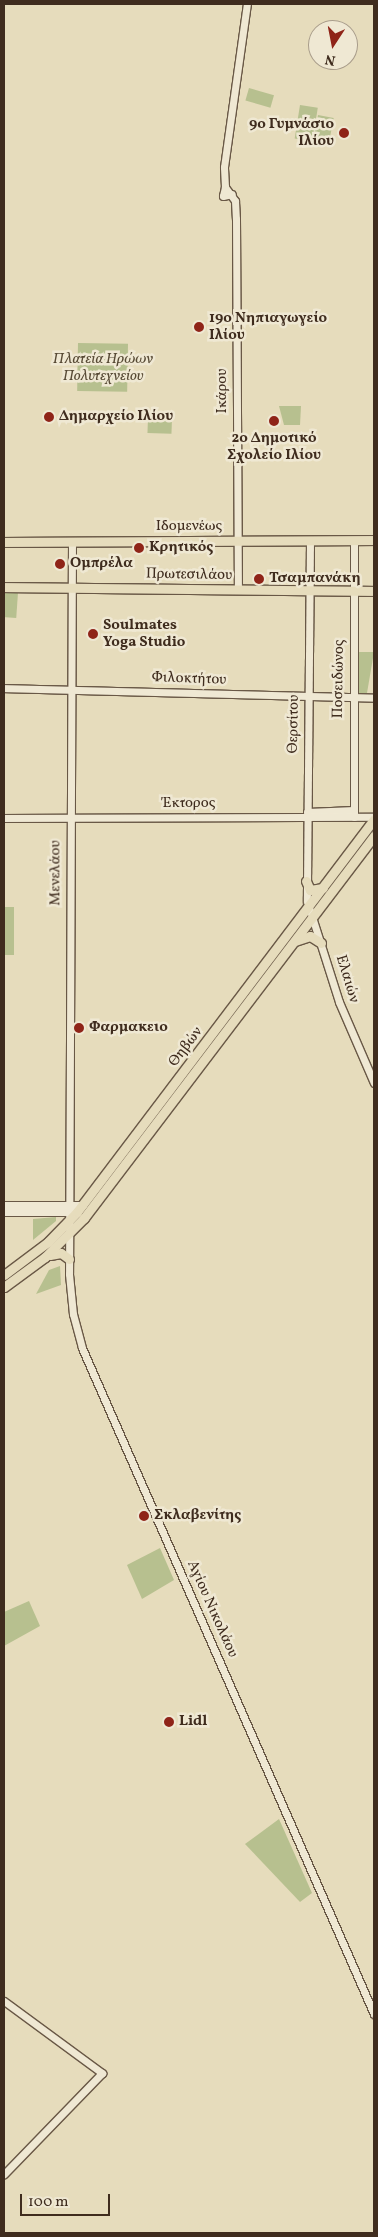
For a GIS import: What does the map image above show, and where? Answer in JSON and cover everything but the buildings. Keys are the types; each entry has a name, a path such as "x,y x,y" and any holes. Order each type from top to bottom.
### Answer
{"main road":[{"name":"Ιδομενέως","path":"4,542 374,540"},
{"name":"Πρωτεσιλάου","path":"4,587 374,591"},
{"name":"Θηβών","path":"4,1275 76,1212 292,943 323,888 374,818"},
{"name":"Θηβών","path":"4,1287 45,1257 71,1233 76,1212 310,913 374,836"},
{"path":"306,881 310,890 323,888"},
{"path":"292,943 310,936 321,943"},
{"path":"45,1257 61,1253 69,1259"}],"street":[{"name":"Ικάρου","path":"238,589 236,219 232,194 225,187 224,167 247,4"},
{"name":"Ποσειδώνος","path":"354,540 352,698 354,814"},
{"name":"Θερσίτου","path":"310,541 306,881 310,913"},
{"name":"Μενελάου","path":"72,542 70,818 76,1212"},
{"name":"Φιλοκτήτου","path":"4,688 374,698"},
{"name":"Έκτορος","path":"4,818 354,814 374,818"},
{"name":"Ελαιών","path":"310,913 339,1002 374,1083"},
{"path":"4,1205 76,1212"},
{"path":"4,1212 76,1212"},
{"name":"Αγίου Νικολάου","path":"71,1233 69,1259 71,1305 82,1348 374,2014"},
{"path":"4,2001 102,2072 4,2174"}],"green space":[{"path":"249,88 274,95 270,108 245,100"},
{"path":"300,105 318,108 312,141 295,139"},
{"path":"318,115 334,118 329,145 313,142"},
{"name":"Πλατεία Ηρώων Πολυτεχνείου","path":"78,343 128,344 127,392 77,391"},
{"path":"279,406 301,406 300,425 284,425"},
{"path":"148,418 172,419 171,434 147,433"},
{"path":"4,592 18,593 16,618 4,617"},
{"path":"357,652 374,652 367,693 358,693"},
{"path":"4,907 14,907 14,955 4,955"},
{"path":"56,1217 56,1221 33,1240 33,1219"},
{"path":"60,1266 61,1285 36,1294 49,1270"},
{"path":"160,1548 174,1580 142,1599 127,1565"},
{"path":"29,1601 40,1626 4,1646 4,1612"},
{"path":"279,1819 312,1893 300,1902 245,1844"}],"place":[{"name":"9ο Γυμνάσιο Ιλίου","path":"344,133"},
{"name":"19ο Νηπιαγωγείο Ιλίου","path":"199,327"},
{"name":"Δημαρχείο Ιλίου","path":"49,417"},
{"name":"2ο Δημοτικό Σχολείο Ιλίου","path":"274,421"},
{"name":"Κρητικός","path":"139,548"},
{"name":"Ομπρέλα","path":"60,564"},
{"name":"Τσαμπανάκη","path":"259,579"},
{"name":"Soulmates Yoga Studio","path":"93,634"},
{"name":"Φαρμακειο","path":"79,1028"},
{"name":"Σκλαβενίτης","path":"144,1516"},
{"name":"Lidl","path":"169,1722"}]}
